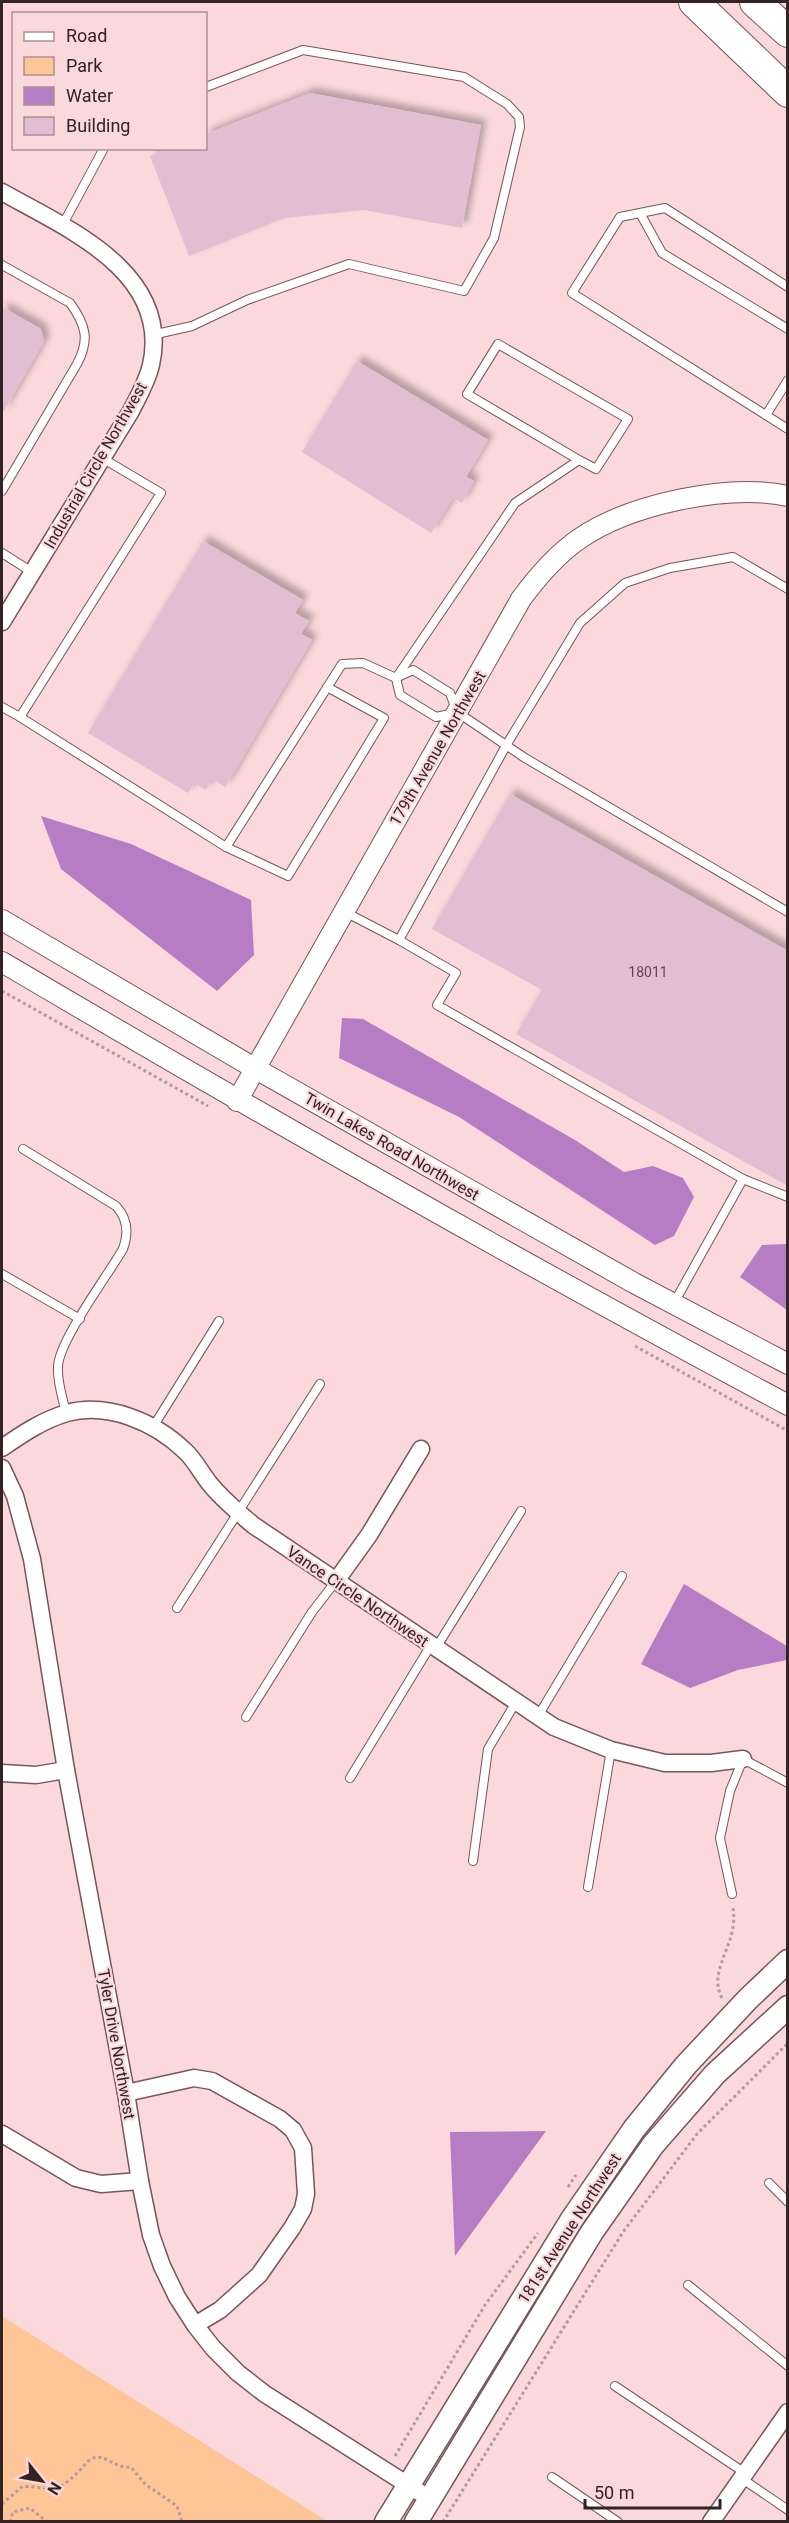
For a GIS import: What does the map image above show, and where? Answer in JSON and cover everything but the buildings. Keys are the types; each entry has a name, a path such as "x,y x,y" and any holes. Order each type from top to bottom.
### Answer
{"highway":[{"path":"694,2 788,92"},
{"path":"755,2 788,32"}],"main road":[{"name":"181st Avenue Northwest","path":"386,2522 572,2219 634,2129 686,2065 748,1999 788,1961"},
{"name":"181st Avenue Northwest","path":"416,2522 592,2232 653,2145 715,2074 788,2007"}],"street":[{"name":"Industrial Circle Northwest","path":"2,192 102,250 119,265 143,302 151,323 152,335 151,365 143,387 2,622"},
{"name":"179th Avenue Northwest","path":"237,1101 521,599 540,575 559,555 579,539 601,526 644,510 721,493 746,491 788,496"},
{"name":"Twin Lakes Road Northwest","path":"2,920 256,1069 715,1328 788,1364"},
{"path":"2,962 237,1101 520,1261 788,1405"},
{"name":"Vance Circle Northwest","path":"2,1448 45,1421 66,1413 92,1410 133,1418 153,1427 185,1451 208,1482 253,1525 538,1716 573,1735 611,1750 664,1763 682,1764 743,1759"},
{"path":"336,1581 369,1535 421,1449"},
{"name":"Tyler Drive Northwest","path":"2,1468 15,1496 32,1558 66,1770 126,2093 140,2181 151,2235 162,2266 177,2297 195,2325 213,2348 238,2373 265,2394 430,2499"},
{"path":"2,1773 36,1775 66,1770"},
{"path":"126,2093 194,2078 212,2081 280,2119 292,2130 303,2148 306,2194 303,2208 292,2228 260,2275 220,2310 195,2325"},
{"path":"2,2134 76,2178 101,2184 140,2181"},
{"path":"711,2522 788,2412"}],"lane":[{"path":"152,335 192,326 247,300 349,264 464,291 494,238 520,127 519,117 507,104 464,77 303,50 207,87"},
{"path":"62,226 103,150"},
{"path":"788,287 665,208 620,217 572,293 788,429"},
{"path":"640,213 662,253 788,329"},
{"path":"2,265 70,303 78,313 86,338 84,351 77,364 2,491"},
{"path":"498,344 628,419 596,469 579,460 467,394 498,344"},
{"path":"766,415 788,380"},
{"path":"779,394 788,399"},
{"path":"20,717 161,493 102,458"},
{"path":"457,712 436,717 400,695 396,678 516,502 579,460"},
{"path":"2,553 32,572"},
{"path":"399,940 507,744 580,623 625,582 670,568 733,557 788,589"},
{"path":"226,847 342,664 363,663 396,678 413,670 450,693 457,712 542,768 788,912"},
{"path":"2,707 226,847 288,876 384,718 327,687"},
{"path":"343,911 456,973 437,1005 743,1179 788,1197"},
{"path":"23,1149 116,1206 124,1217 127,1233 123,1249 62,1348 57,1366 66,1413"},
{"path":"673,1303 743,1179"},
{"path":"2,1274 80,1319"},
{"path":"153,1427 219,1321"},
{"path":"177,1608 320,1384"},
{"path":"350,1778 521,1511"},
{"path":"538,1716 622,1576"},
{"path":"246,1717 312,1612 336,1581"},
{"path":"473,1861 488,1749 516,1702"},
{"path":"588,1887 611,1750"},
{"path":"732,1893 720,1838 730,1791 743,1759 788,1784"},
{"path":"769,2183 788,2202"},
{"path":"688,2285 788,2366"},
{"path":"615,2386 743,2476 788,2511"},
{"path":"552,2477 618,2522"}],"path":[{"path":"722,1998 717,1983 733,1928 732,1893"},
{"path":"443,2522 622,2232 697,2134 788,2043"},
{"path":"2,2504 23,2486 54,2490 67,2483 91,2459 104,2457 120,2468 131,2467 146,2484 177,2506 182,2522"},
{"path":"10,2522 13,2512 30,2508 47,2522"}],"green space":[{"path":"2,2316 327,2521 2,2521"}],"water":[{"path":"41,816 131,844 251,900 254,955 217,991 61,869"},
{"path":"342,1018 363,1019 575,1140 624,1172 653,1166 683,1178 694,1197 674,1236 655,1245 459,1117 339,1058"},
{"path":"788,1244 787,1310 740,1277 762,1245"},
{"path":"684,1584 787,1646 787,1660 738,1670 690,1688 641,1664"},
{"path":"546,2131 455,2256 450,2132"}]}
